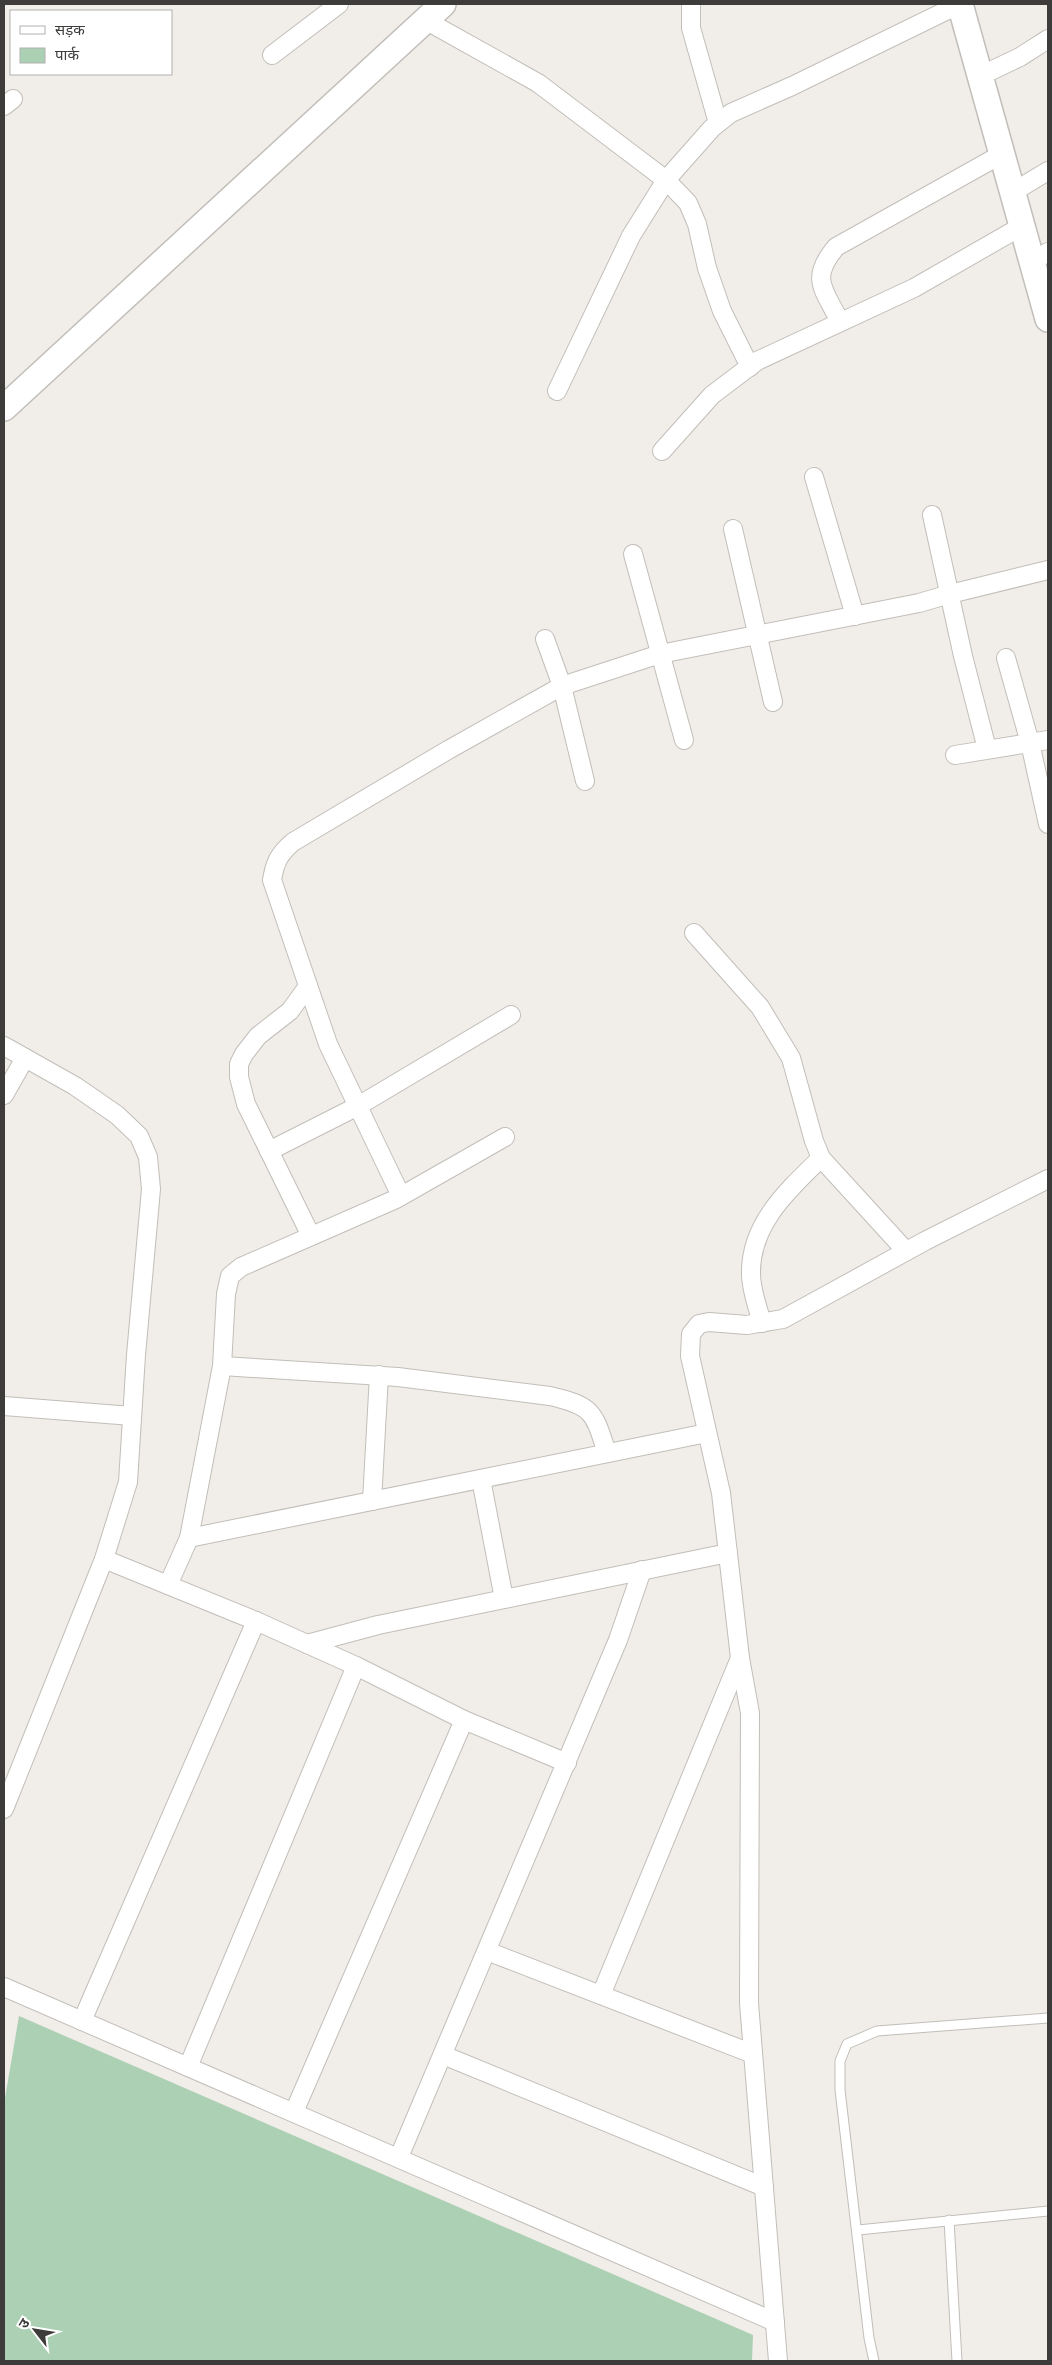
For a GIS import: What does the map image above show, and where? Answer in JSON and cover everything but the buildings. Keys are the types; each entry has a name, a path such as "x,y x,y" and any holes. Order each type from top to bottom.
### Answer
{"main road":[{"path":"960,4 1022,226 1040,257 1048,319"},
{"path":"4,408 434,12"}],"street":[{"path":"272,55 339,4"},
{"path":"691,4 691,28 718,123"},
{"path":"557,391 620,258 666,180 718,123 732,112 792,86 960,4"},
{"path":"434,12 538,82 666,180 688,203 697,224 707,268 722,311 750,367"},
{"path":"980,76 1020,57 1048,39"},
{"path":"840,322 820,281 820,273 825,260 836,247 1002,154"},
{"path":"1013,192 1048,171"},
{"path":"662,451 712,395 757,361 914,288 1022,226"},
{"path":"814,476 855,616"},
{"path":"932,514 962,656 987,749"},
{"path":"733,529 756,636 773,702"},
{"path":"633,554 684,740"},
{"path":"401,1196 328,1044 272,880 274,866 280,853 292,842 448,750 562,686 660,654 919,604 950,594 1048,570"},
{"path":"545,639 562,686 586,781"},
{"path":"1006,658 1030,743 1048,824"},
{"path":"955,754 1048,740"},
{"path":"694,933 760,1007 791,1058 814,1141 821,1158 906,1251"},
{"path":"308,986 290,1011 258,1036 244,1054 239,1064 239,1077 246,1104 311,1236"},
{"path":"269,1151 358,1106 512,1015"},
{"path":"4,1046 75,1086 117,1115 138,1136 148,1157 151,1189 128,1482 104,1559 4,1809"},
{"path":"4,1095 25,1058"},
{"path":"168,1585 189,1538 222,1366 226,1294 230,1276 241,1267 401,1196 506,1137"},
{"path":"762,1323 751,1275 752,1249 762,1223 796,1182 821,1158"},
{"path":"778,2361 749,2003 750,1713 740,1658 721,1492 690,1356 691,1334 699,1324 709,1322 746,1325 782,1319 906,1251 1048,1179"},
{"path":"222,1366 379,1375 528,1392 566,1400 589,1410 596,1418 607,1454"},
{"path":"372,1501 379,1375"},
{"path":"4,1406 132,1416"},
{"path":"189,1538 707,1433"},
{"path":"482,1479 504,1599"},
{"path":"307,1644 378,1625 728,1553"},
{"path":"104,1559 256,1621 356,1666 464,1720 567,1763"},
{"path":"399,2157 618,1640 642,1570"},
{"path":"82,2021 256,1621"},
{"path":"601,1995 740,1658"},
{"path":"188,2067 356,1666"},
{"path":"294,2112 464,1720"},
{"path":"487,1951 753,2054"},
{"path":"4,1988 399,2157 775,2322"},
{"path":"443,2055 764,2187"}],"lane":[{"path":"874,2361 869,2338 858,2230 840,2090 840,2061 847,2044 877,2031 1048,2018"},
{"path":"858,2230 1048,2211"},
{"path":"949,2220 957,2361"}],"green space":[{"path":"19,2016 753,2335 752,2361 4,2361 4,2104"}]}
